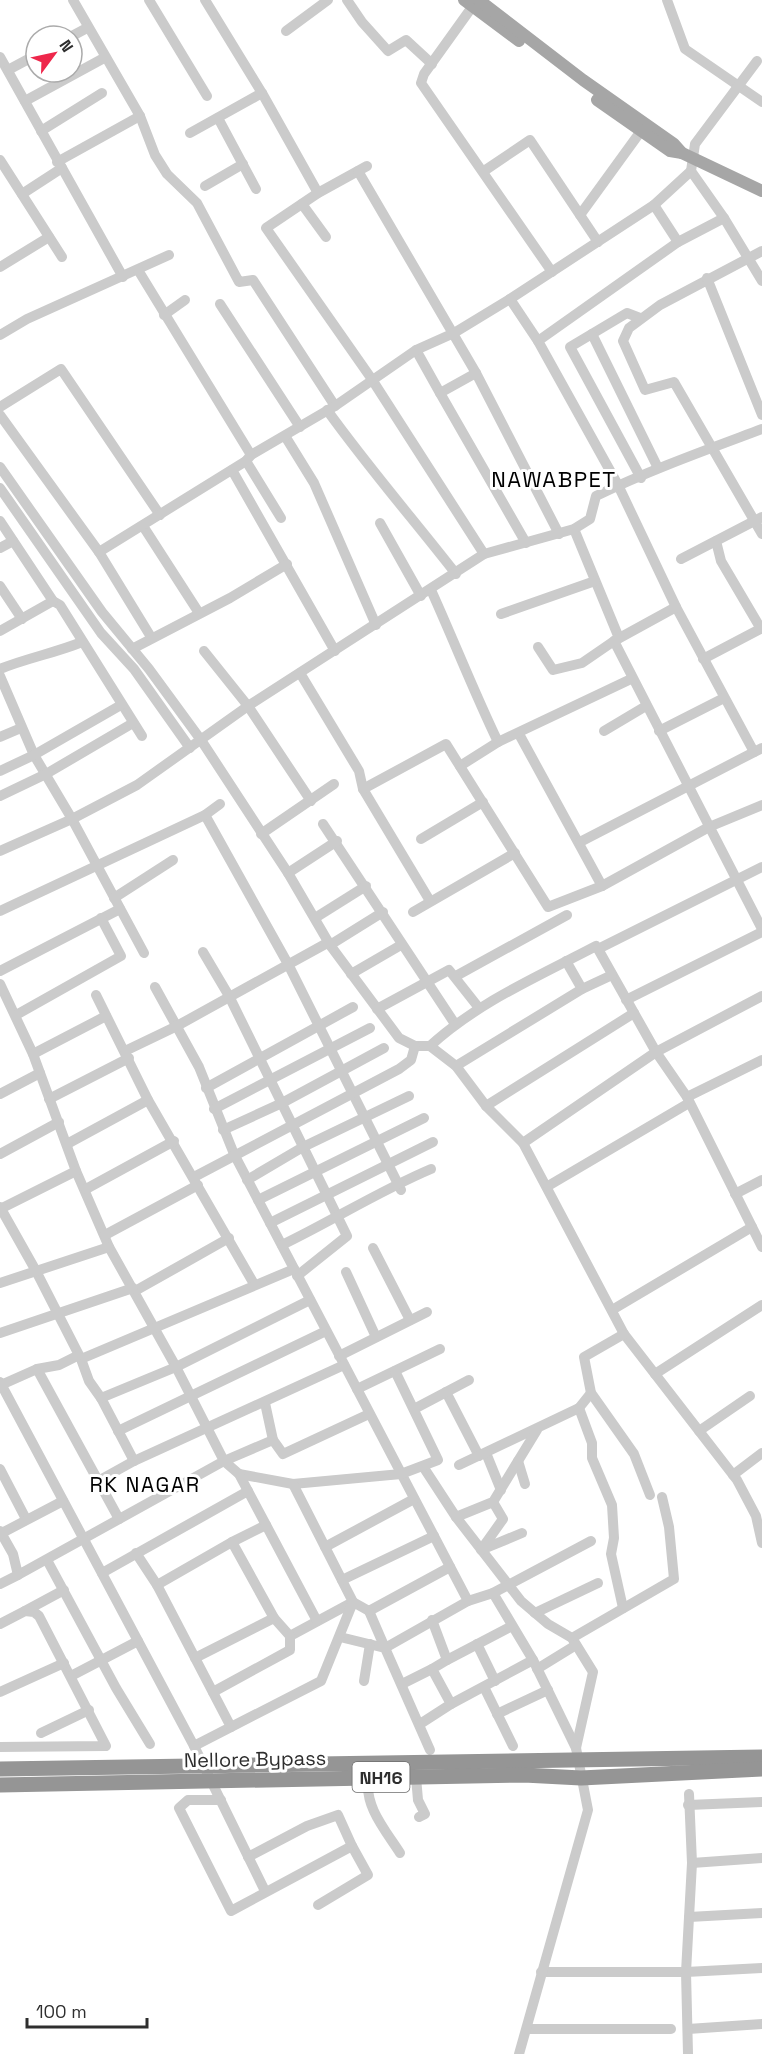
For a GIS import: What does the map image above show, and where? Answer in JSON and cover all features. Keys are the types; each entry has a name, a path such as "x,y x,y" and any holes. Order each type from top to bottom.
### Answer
{"highway":[{"name":"Nellore Bypass","path":"0,1769 577,1754 762,1756"},
{"name":"Nellore Bypass","path":"0,1785 524,1775 580,1778 762,1769"}],"main road":[{"path":"473,2 624,114 674,144 688,161"},
{"path":"624,114 641,131 670,151 688,161 762,191"}],"street":[{"path":"72,0 140,116 155,155 167,174 197,203 240,282 253,280 366,465 411,515 456,574"},
{"path":"150,0 207,96"},
{"path":"205,0 262,93 318,193"},
{"path":"285,31 328,0"},
{"path":"347,0 362,22 388,51 406,40 432,64"},
{"path":"667,0 686,49 762,102"},
{"path":"473,2 421,83 552,272"},
{"path":"0,57 123,277"},
{"path":"25,101 104,58"},
{"path":"8,70 24,61"},
{"path":"99,552 331,408 371,378 416,350 454,333 510,299 654,205 688,161 695,144 757,61"},
{"path":"41,131 102,93"},
{"path":"190,133 262,93"},
{"path":"22,194 60,165 140,116"},
{"path":"219,118 256,189"},
{"path":"580,214 641,131"},
{"path":"484,171 530,140 598,242"},
{"path":"0,160 62,257"},
{"path":"688,161 762,281"},
{"path":"205,186 243,164"},
{"path":"484,554 371,378 266,228 318,193 362,169 408,261 454,333 476,373 559,534"},
{"path":"302,204 326,237"},
{"path":"654,205 678,242"},
{"path":"538,341 678,242 724,218"},
{"path":"0,267 49,237"},
{"path":"762,251 707,278 640,318 629,328 623,341 645,390 674,382 712,448 758,520 762,534"},
{"path":"0,335 27,319 169,255"},
{"path":"138,270 249,458 281,518"},
{"path":"707,278 762,416"},
{"path":"510,299 538,341 618,486 676,608 724,698 758,750 688,784 580,842"},
{"path":"164,315 185,300"},
{"path":"220,304 300,427"},
{"path":"640,318 627,313 570,346 641,478"},
{"path":"592,334 658,468"},
{"path":"416,350 526,543"},
{"path":"0,407 61,369 160,516"},
{"path":"440,393 476,373"},
{"path":"0,415 99,552 151,637"},
{"path":"0,851 72,819 137,785 248,706 484,554 574,529 590,519 596,496 641,478 658,468 762,429"},
{"path":"285,436 314,483 376,625"},
{"path":"0,467 86,590 201,740 288,873 329,944 399,1038 415,1046 430,1046 456,1066 486,1106 523,1143 548,1186 624,1334 733,1475 756,1516 762,1543"},
{"path":"232,470 335,651"},
{"path":"0,488 100,633 134,669 190,748"},
{"path":"681,559 758,520"},
{"path":"0,521 57,603 142,736"},
{"path":"380,523 421,596"},
{"path":"143,526 199,614"},
{"path":"574,529 596,581 631,679 688,784 762,930 626,1000"},
{"path":"0,548 14,541"},
{"path":"703,659 761,629 722,561 716,541"},
{"path":"132,649 286,564"},
{"path":"501,614 596,581"},
{"path":"0,586 22,619"},
{"path":"0,631 86,590"},
{"path":"431,590 461,655 472,688 498,742"},
{"path":"538,646 553,670 582,663 616,640 676,608"},
{"path":"0,669 23,660 52,654 82,642"},
{"path":"204,651 248,706 311,801"},
{"path":"300,674 359,771 363,789 430,902"},
{"path":"0,676 34,755 72,819 144,953"},
{"path":"460,766 498,742 631,679"},
{"path":"659,730 724,698"},
{"path":"0,771 34,755 121,705"},
{"path":"604,731 646,706"},
{"path":"0,796 46,774 133,723"},
{"path":"0,737 21,728"},
{"path":"519,734 602,886"},
{"path":"363,789 446,744 548,907 602,886 709,827 762,804"},
{"path":"261,834 334,784"},
{"path":"421,839 483,802"},
{"path":"0,911 205,815 220,804"},
{"path":"205,815 320,1025 399,1186"},
{"path":"323,824 337,841 383,912 401,945 455,1024"},
{"path":"288,873 337,841"},
{"path":"413,912 515,853"},
{"path":"114,898 173,860"},
{"path":"598,950 762,867"},
{"path":"315,918 366,886"},
{"path":"0,971 120,909"},
{"path":"49,1099 229,996 329,944 383,912"},
{"path":"456,976 567,915"},
{"path":"16,1015 121,956 101,918"},
{"path":"351,974 401,945"},
{"path":"430,1046 455,1024 479,1008 596,946 656,1052 688,1100 761,1243"},
{"path":"203,952 229,996 346,1236 296,1272 254,1284 155,1328 59,1365 37,1369 1,1383 206,1765 265,1891"},
{"path":"566,961 582,988"},
{"path":"377,1009 449,970 479,1008"},
{"path":"456,1066 582,988 612,975"},
{"path":"0,984 33,1054 68,1144 76,1172 86,1189 109,1247 176,1367 224,1461 239,1474 318,1621"},
{"path":"154,987 199,1067 214,1109 247,1180 468,1601"},
{"path":"96,995 148,1100 174,1141 254,1284"},
{"path":"523,1143 656,1052 762,996"},
{"path":"206,1088 353,1007"},
{"path":"486,1106 634,1013"},
{"path":"33,1054 106,1016"},
{"path":"214,1109 370,1028"},
{"path":"105,1236 196,1181 234,1154 293,1127 411,1060 415,1046"},
{"path":"224,1130 282,1103 384,1048"},
{"path":"548,1186 688,1100 762,1060"},
{"path":"2,1089 40,1073"},
{"path":"247,1180 303,1147 409,1096"},
{"path":"68,1144 148,1100"},
{"path":"258,1200 424,1118"},
{"path":"0,1154 59,1122"},
{"path":"86,1189 174,1141"},
{"path":"270,1223 433,1142"},
{"path":"282,1245 431,1169"},
{"path":"76,1172 0,1208 36,1271 89,1381 101,1398 134,1461"},
{"path":"735,1194 762,1180"},
{"path":"612,1310 752,1227"},
{"path":"0,1333 134,1289 229,1238"},
{"path":"0,1283 109,1247"},
{"path":"373,1248 410,1320"},
{"path":"346,1272 376,1337"},
{"path":"101,1398 176,1367 310,1300"},
{"path":"655,1374 762,1305"},
{"path":"98,1481 134,1461 265,1403 341,1360 376,1337 427,1312"},
{"path":"118,1431 326,1331"},
{"path":"624,1334 584,1358 591,1393 634,1454 650,1495"},
{"path":"357,1389 440,1349"},
{"path":"37,1369 119,1519"},
{"path":"239,1474 293,1484 401,1474 424,1468 438,1460 395,1371"},
{"path":"414,1409 468,1380"},
{"path":"446,1392 501,1490"},
{"path":"459,1465 579,1408 591,1393"},
{"path":"699,1431 750,1396"},
{"path":"265,1403 273,1440 283,1454 369,1413"},
{"path":"579,1408 592,1443 592,1458 612,1505 614,1538 611,1554 623,1608"},
{"path":"456,1517 493,1502 537,1429"},
{"path":"0,1584 224,1461 273,1440"},
{"path":"733,1475 762,1453"},
{"path":"518,1461 525,1484"},
{"path":"424,1468 456,1517 521,1601 574,1642 593,1672 577,1754"},
{"path":"0,1469 26,1519"},
{"path":"293,1484 353,1602 369,1611 430,1750"},
{"path":"102,1573 248,1491"},
{"path":"420,1724 451,1704 495,1681 535,1664 574,1642 623,1608 674,1579 669,1527 662,1497"},
{"path":"325,1547 414,1499"},
{"path":"18,1575 13,1554 1,1533 63,1500"},
{"path":"481,1550 503,1519 493,1502"},
{"path":"157,1585 266,1525"},
{"path":"481,1550 522,1533"},
{"path":"342,1580 434,1536"},
{"path":"340,1637 385,1647 468,1601 493,1593 591,1541"},
{"path":"213,1692 290,1650 290,1636 274,1618 232,1542"},
{"path":"136,1553 157,1585 231,1727"},
{"path":"47,1560 101,1661 150,1744"},
{"path":"369,1611 450,1567"},
{"path":"535,1613 598,1583"},
{"path":"0,1624 64,1590"},
{"path":"493,1593 535,1664 577,1754 588,1810 519,2054"},
{"path":"290,1636 353,1602"},
{"path":"194,1746 321,1681 353,1602"},
{"path":"0,1747 106,1746 39,1616 34,1612 25,1611"},
{"path":"195,1658 274,1618"},
{"path":"432,1620 447,1660"},
{"path":"402,1684 512,1626"},
{"path":"71,1676 138,1641"},
{"path":"364,1681 370,1644"},
{"path":"477,1644 495,1681"},
{"path":"0,1692 64,1663"},
{"path":"432,1669 451,1704"},
{"path":"484,1687 513,1746"},
{"path":"497,1714 548,1690"},
{"path":"41,1733 89,1710"},
{"path":"416,1777 418,1800 425,1814 419,1817"},
{"path":"369,1778 366,1791 372,1807 400,1853"},
{"path":"688,2054 686,1972 692,1863 689,1799 762,1802"},
{"path":"221,1800 188,1800 179,1808 231,1911 352,1846"},
{"path":"248,1857 307,1826 338,1815 368,1875 318,1905"},
{"path":"692,1863 762,1858"},
{"path":"689,1917 762,1912"},
{"path":"541,1972 686,1972 762,1968"},
{"path":"688,2029 762,2025"},
{"path":"527,2029 671,2029"}],"district":[{"name":"NAWABPET","path":"554,479"},
{"name":"RK NAGAR","path":"145,1484"}]}
